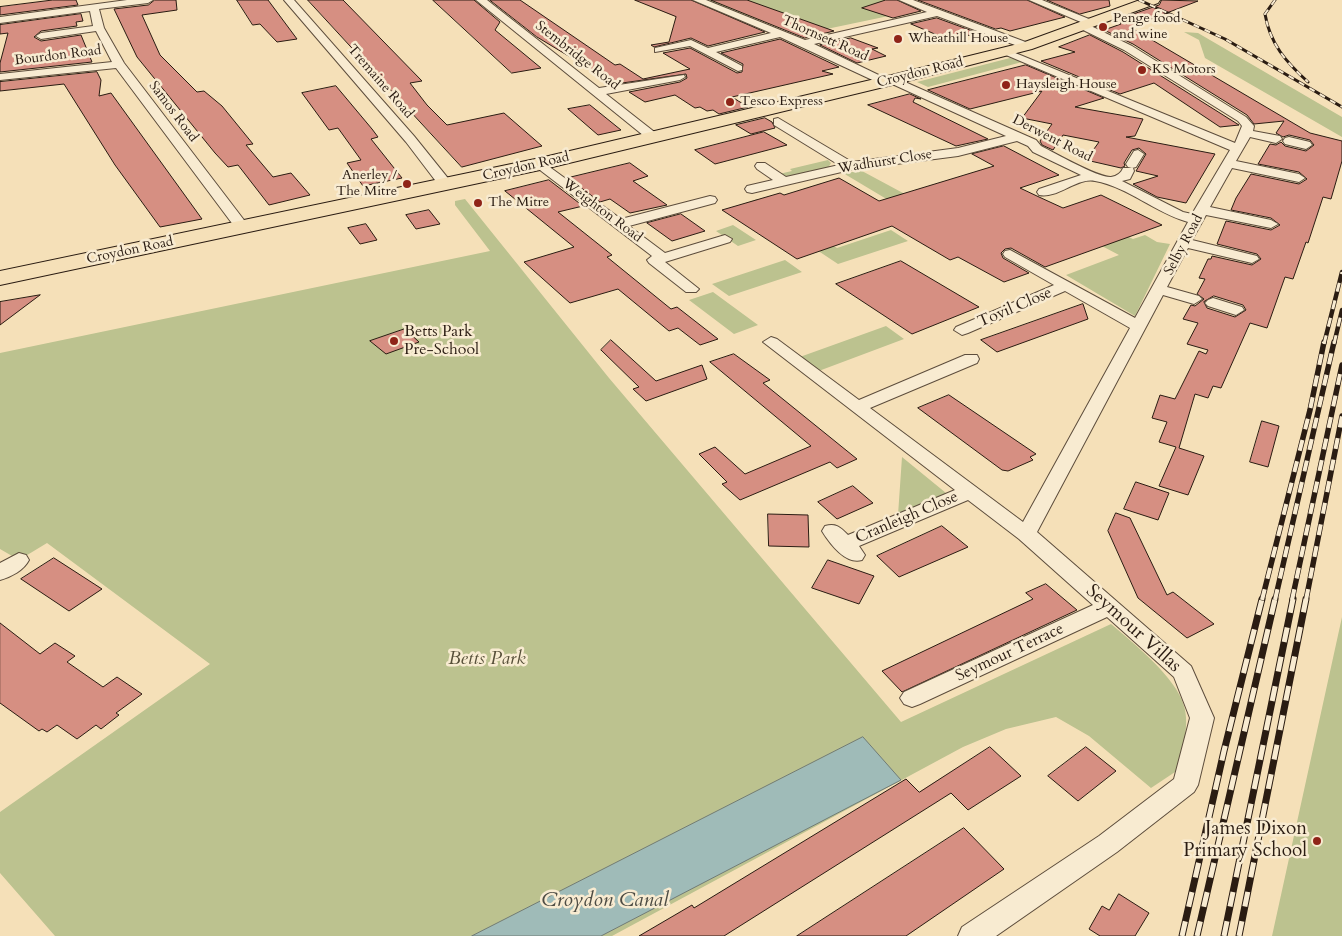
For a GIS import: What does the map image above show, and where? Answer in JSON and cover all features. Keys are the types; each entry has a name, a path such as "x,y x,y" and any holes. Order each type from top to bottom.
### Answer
{"main road":[{"name":"Croydon Road","path":"0,278 446,185 888,81 1028,46 1153,0"}],"street":[{"path":"59,0 63,12"},
{"path":"0,20 148,0"},
{"name":"Tremaine Road","path":"289,0 410,139 446,185"},
{"name":"Stembridge Road","path":"481,0 653,137"},
{"name":"Thornsett Road","path":"698,0 804,43 888,81"},
{"path":"904,0 957,18 1028,46"},
{"path":"1034,0 1087,24 1242,119 1248,126 1247,133 1276,139"},
{"name":"Samos Road","path":"94,8 99,28 118,64 242,227"},
{"path":"804,43 940,12"},
{"path":"957,18 972,15"},
{"path":"41,36 99,28"},
{"path":"707,51 780,34"},
{"path":"659,50 691,43 738,68"},
{"path":"1004,52 1236,148"},
{"name":"Bourdon Road","path":"0,77 118,64"},
{"path":"598,92 680,77"},
{"name":"Derwent Road","path":"888,81 1032,143 1037,149 1092,176 1111,181 1178,215 1201,215"},
{"path":"778,122 850,166"},
{"name":"Selby Road","path":"1026,534 1201,215 1227,163 1247,133"},
{"name":"Wadhurst Close","path":"752,189 850,166 958,152 1017,137"},
{"path":"1289,141 1306,145"},
{"path":"1111,181 1124,176 1133,163"},
{"path":"1227,163 1299,178"},
{"name":"Weighton Road","path":"540,164 663,258"},
{"path":"761,166 784,182"},
{"path":"1044,192 1092,176"},
{"path":"619,224 710,200"},
{"path":"1201,215 1271,224"},
{"path":"663,258 725,238"},
{"path":"1185,243 1252,259"},
{"name":"Tovil Close","path":"1010,254 1140,327"},
{"name":"Weighton Road","path":"663,258 654,260 691,289"},
{"name":"Tovil Close","path":"962,330 1067,285"},
{"path":"1160,290 1194,299"},
{"path":"1213,303 1236,310"},
{"name":"Seymour Villas","path":"771,342 1026,534 1183,672 1202,718 1185,785 1108,844 972,936"},
{"path":"856,407 971,359"},
{"name":"Cranleigh Close","path":"844,543 969,492"},
{"path":"0,573 19,560"},
{"name":"Seymour Terrace","path":"912,698 1109,607"}],"green space":[{"path":"706,0 896,0 922,9 798,35"},
{"path":"1184,32 1198,33 1342,117 1342,137 1205,58 1199,40"},
{"path":"1010,58 1022,62 928,87 917,82"},
{"path":"828,160 831,163 828,168 789,178 779,174 792,171 790,169"},
{"path":"862,171 957,222 940,231 843,173"},
{"name":"Betts Park","path":"465,199 609,378 901,722 1111,624 1153,661 1180,695 1186,714 1186,722 1185,738 1178,770 1151,788 1089,736 1056,717 1006,729 963,747 612,936 55,936 0,873 0,812 210,664 47,543 19,560 0,549 0,353 490,251 455,205 455,201"},
{"path":"757,199 837,248 891,230 908,241 838,264 746,203"},
{"path":"1067,208 1133,239 1145,235 1157,242 1170,244 1135,316 1066,275 1119,255 1043,215"},
{"path":"733,225 756,240 738,246 716,231"},
{"path":"785,260 802,272 729,296 712,284"},
{"path":"713,292 758,325 734,334 689,300"},
{"path":"886,326 904,339 816,372 797,358"},
{"path":"902,457 946,493 898,515"},
{"name":"James Dixon Primary School","path":"1342,617 1342,936 1272,936"}],"water":[{"name":"Croydon Canal","path":"863,737 901,780 601,936 472,936"}],"building":[{"path":"53,0 76,0 78,5 0,15 0,7"},
{"path":"155,0 176,0 177,10 142,15 160,55 197,92 204,91 222,106 253,144 246,145 273,177 291,173 310,195 269,205 238,165 228,167 215,153 137,57 114,9 148,5"},
{"path":"237,0 268,0 297,39 277,42 260,24 253,25"},
{"path":"308,0 343,0 422,81 410,83 427,105 447,125 504,113 542,146 462,167"},
{"path":"433,0 474,0 500,22 495,30 541,68 512,73"},
{"path":"490,0 520,0 615,65 620,64 643,79 690,69 663,53 690,48 737,73 742,72 743,64 721,53 780,39 839,67 822,71 833,74 732,97 748,107 719,114 713,110 707,111 700,107 695,108 675,95 645,102 629,92 680,82 687,78 686,74 615,84 537,37"},
{"path":"635,0 691,0 765,32 708,46 691,38 654,47 651,45 669,42 676,17"},
{"path":"711,0 747,0 834,31 805,38"},
{"path":"886,0 897,0 921,11 893,18 862,8"},
{"path":"918,0 1027,0 1065,17 1010,31 1001,28 996,29"},
{"path":"1047,0 1109,0 1110,6 1080,14"},
{"path":"1162,0 1198,1 1130,27 1310,133 1342,141 1342,161 1331,199 1323,197 1308,243 1306,242 1293,279 1285,277 1267,328 1250,323 1221,388 1213,386 1208,398 1195,394 1179,448 1204,456 1188,495 1159,486 1176,447 1159,442 1167,422 1152,418 1160,395 1175,399 1199,351 1206,354 1208,350 1187,344 1198,323 1183,319 1191,305 1195,306 1204,299 1197,294 1205,279 1199,278 1208,259 1211,259 1212,256 1252,265 1261,259 1257,254 1217,244 1226,221 1271,230 1280,225 1271,218 1231,210 1251,174 1299,184 1307,179 1299,172 1258,164 1270,144 1276,145 1281,142 1285,146 1306,151 1314,145 1310,140 1289,135 1283,137 1276,133 1284,121 1254,124 1247,115 1133,44 1104,30 1121,24 1119,19 1159,5","holes":["1214,296 1243,305 1246,310 1235,317 1207,308 1204,302"]},
{"path":"81,14 83,21 76,22 77,26 41,31 34,37 41,41 81,35 92,62 0,72 0,63 8,33 0,34 0,25"},
{"path":"937,18 978,33 949,40 911,24"},
{"path":"1090,35 1123,52 1239,125 1220,127 1154,83 1120,94 1041,61 1075,52 1059,47"},
{"path":"851,38 878,48 872,49 886,56 857,63 820,45"},
{"path":"1026,65 1104,98 1075,107 1143,119 1135,136 1126,137 1215,154 1186,203 1157,197 1133,184 1158,176 1136,171 1146,154 1139,148 1132,150 1124,163 1125,166 1121,168 1086,160 1099,142 1063,135 1053,150 1042,145 1040,141 1052,124 1022,118 1042,91 970,109 928,90"},
{"path":"97,72 101,80 99,96 111,93 202,219 160,227 115,165 64,84 0,91 0,82"},
{"path":"336,86 378,137 371,139 402,178 363,186 347,163 361,160 338,128 329,130 302,93"},
{"path":"910,94 921,99 915,98 913,102 988,139 956,146 868,105"},
{"path":"590,105 621,130 598,135 568,109"},
{"path":"765,118 772,122 775,128 751,134 736,125"},
{"path":"764,132 787,145 715,164 695,150"},
{"path":"1004,146 1059,175 1020,188 1063,208 1101,195 1162,225 1045,267 1011,248 1005,249 1001,253 1003,258 1029,273 1004,282 958,257 950,260 892,226 797,259 722,210 780,193 784,195 839,178 879,201 994,166 972,154"},
{"path":"630,163 648,176 633,181 667,205 630,213 610,199 600,202 568,178"},
{"path":"549,180 583,206 558,212 612,255 607,257 671,309 677,307 718,339 700,345 678,328 669,331 618,289 570,303 524,262 574,247 505,191"},
{"path":"429,210 440,224 416,229 406,215"},
{"path":"681,214 705,231 672,241 647,223"},
{"path":"366,224 377,240 360,244 348,228"},
{"path":"901,261 979,307 912,334 836,284"},
{"path":"40,295 0,325 0,302"},
{"path":"1083,304 1088,319 997,352 981,340"},
{"name":"Betts Park Pre-School","path":"405,329 419,342 386,354 370,341"},
{"path":"611,340 656,381 702,365 707,379 646,401 633,389 639,387 601,350"},
{"path":"734,354 770,380 763,383 857,459 837,468 830,462 740,500 722,484 727,482 699,454 715,447 745,474 811,446 710,362"},
{"path":"949,395 1036,454 1030,457 1033,460 1008,471 1002,470 918,408"},
{"path":"1262,421 1279,426 1268,467 1250,462"},
{"path":"1136,482 1169,493 1158,520 1124,509"},
{"path":"853,486 873,503 837,519 818,502"},
{"path":"1116,513 1130,518 1167,595 1173,592 1214,624 1187,638 1138,598 1108,531"},
{"path":"768,514 808,515 809,547 769,546"},
{"path":"942,526 968,547 899,577 877,556"},
{"path":"54,558 102,589 69,611 21,579"},
{"path":"828,560 874,576 859,604 812,588"},
{"path":"1046,584 1077,610 902,692 882,671 1033,599 1026,593"},
{"path":"0,623 40,654 55,643 75,656 67,662 103,687 117,677 142,694 116,713 119,715 101,729 96,725 77,739 57,725 47,732 42,729 39,731 0,703"},
{"path":"990,747 1021,776 968,810 951,793 724,936 639,936 692,905 694,908 906,779 919,792"},
{"path":"1086,747 1116,771 1078,801 1048,776"},
{"path":"964,828 1004,869 906,936 797,936"},
{"path":"1119,894 1149,913 1135,936 1100,936 1089,929 1102,906 1109,910"}],"railway":[{"path":"1139,0 1225,39 1342,107"},
{"path":"1275,0 1265,14 1267,25 1280,52 1308,82"},
{"path":"1324,344 1342,272"},
{"path":"1334,344 1342,310"},
{"path":"1262,600 1310,410 1324,342"},
{"path":"1275,600 1334,342"},
{"path":"1292,600 1342,365"},
{"path":"1306,600 1342,416"},
{"path":"1182,936 1224,751 1262,599"},
{"path":"1197,936 1275,599"},
{"path":"1224,936 1293,599"},
{"path":"1239,936 1306,599"}],"place":[{"name":"Penge food and wine","path":"1103,27"},
{"name":"Wheathill House","path":"898,39"},
{"name":"KS Motors","path":"1142,70"},
{"name":"Haysleigh House","path":"1006,85"},
{"name":"Tesco Express","path":"730,102"},
{"name":"Anerley / The Mitre","path":"407,184"},
{"name":"The Mitre","path":"478,203"},
{"name":"Betts Park Pre-School","path":"394,341"},
{"name":"James Dixon Primary School","path":"1317,841"}]}
